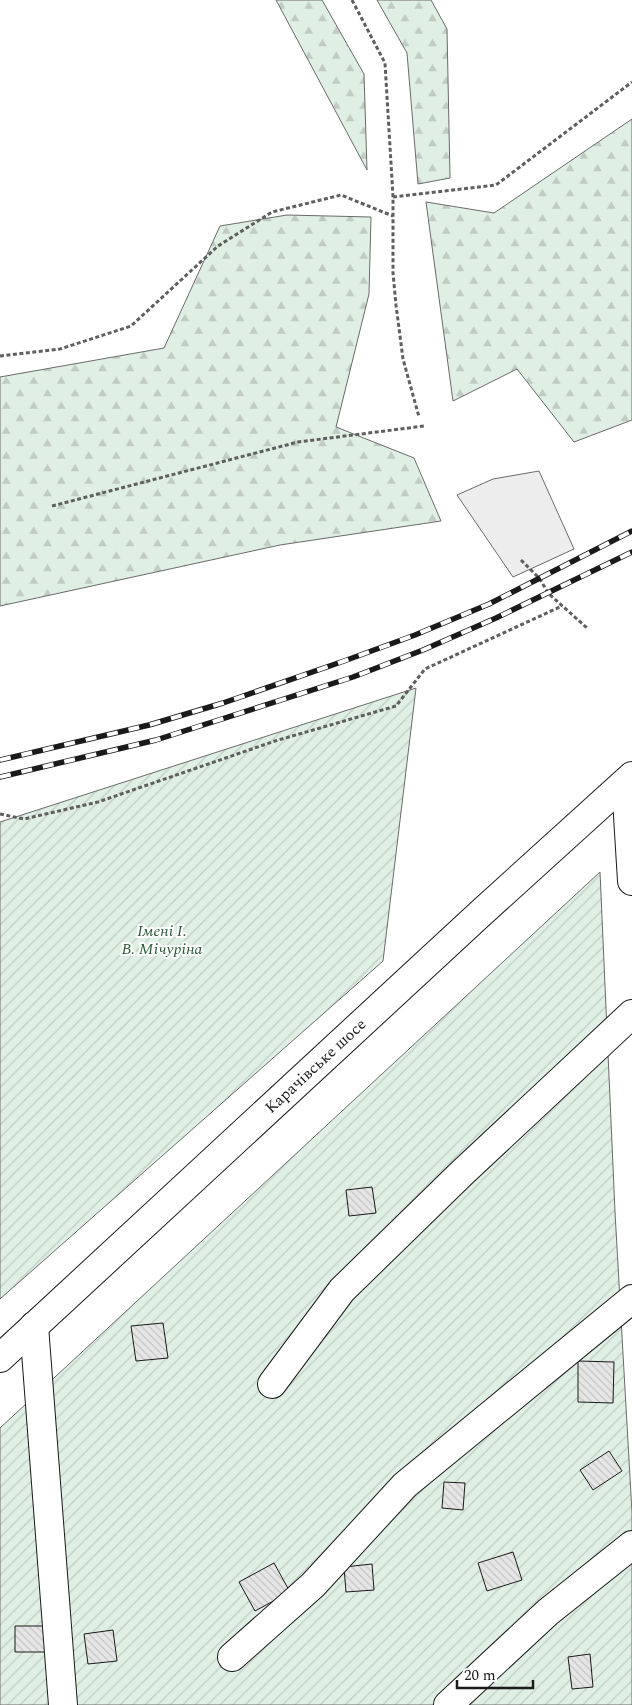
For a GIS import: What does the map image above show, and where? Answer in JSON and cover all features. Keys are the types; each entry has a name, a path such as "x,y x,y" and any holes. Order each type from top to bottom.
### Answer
{"street":[{"path":"629,780 632,881"},
{"name":"Карачівське шосе","path":"0,1358 481,913 629,780"},
{"path":"272,1384 342,1290 462,1173 632,1014"},
{"path":"232,1657 312,1585 406,1485 632,1299"},
{"path":"34,1326 63,1705"},
{"path":"448,1705 548,1612 632,1545"}],"path":[{"path":"352,0 385,62 393,197 396,305 403,359 418,417"},
{"path":"393,197 496,185 632,82"},
{"path":"0,356 60,349 130,326 218,246 272,212 341,194 393,216"},
{"path":"52,506 298,442 424,426"},
{"path":"521,560 540,579 548,593 587,628"},
{"path":"0,814 24,819 98,802 275,741 396,706 425,669 562,606"}],"green space":[{"path":"276,0 322,0 364,74 367,170"},
{"path":"377,0 431,0 447,29 450,178 418,184 407,53"},
{"path":"632,119 632,420 574,442 517,369 453,401 426,202 494,213"},
{"path":"287,215 371,217 369,294 336,427 414,458 441,521 280,545 0,606 0,377 164,348 220,226"},
{"name":"Імені І. В. Мічуріна","path":"416,688 383,961 0,1299 0,822"},
{"path":"600,872 615,1212 632,1513 632,1705 0,1705 0,1428"}],"shaded area":[{"path":"539,471 574,549 513,577 457,495 493,479"}],"building":[{"path":"372,1187 376,1213 349,1216 346,1190"},
{"path":"163,1323 168,1358 136,1361 131,1326"},
{"path":"578,1361 614,1362 613,1403 578,1402"},
{"path":"609,1451 622,1471 593,1490 580,1470"},
{"path":"444,1482 465,1483 463,1510 442,1508"},
{"path":"513,1552 522,1580 487,1591 478,1563"},
{"path":"274,1563 290,1592 255,1611 239,1582"},
{"path":"372,1564 374,1590 346,1592 344,1567"},
{"path":"15,1626 50,1626 50,1652 15,1652"},
{"path":"113,1630 117,1661 88,1664 84,1634"},
{"path":"590,1654 593,1687 572,1689 568,1657"}],"railway":[{"path":"0,760 149,725 223,703 344,661 415,635 489,604 632,531"},
{"path":"0,777 156,740 353,677 423,650 496,618 632,552"}]}
